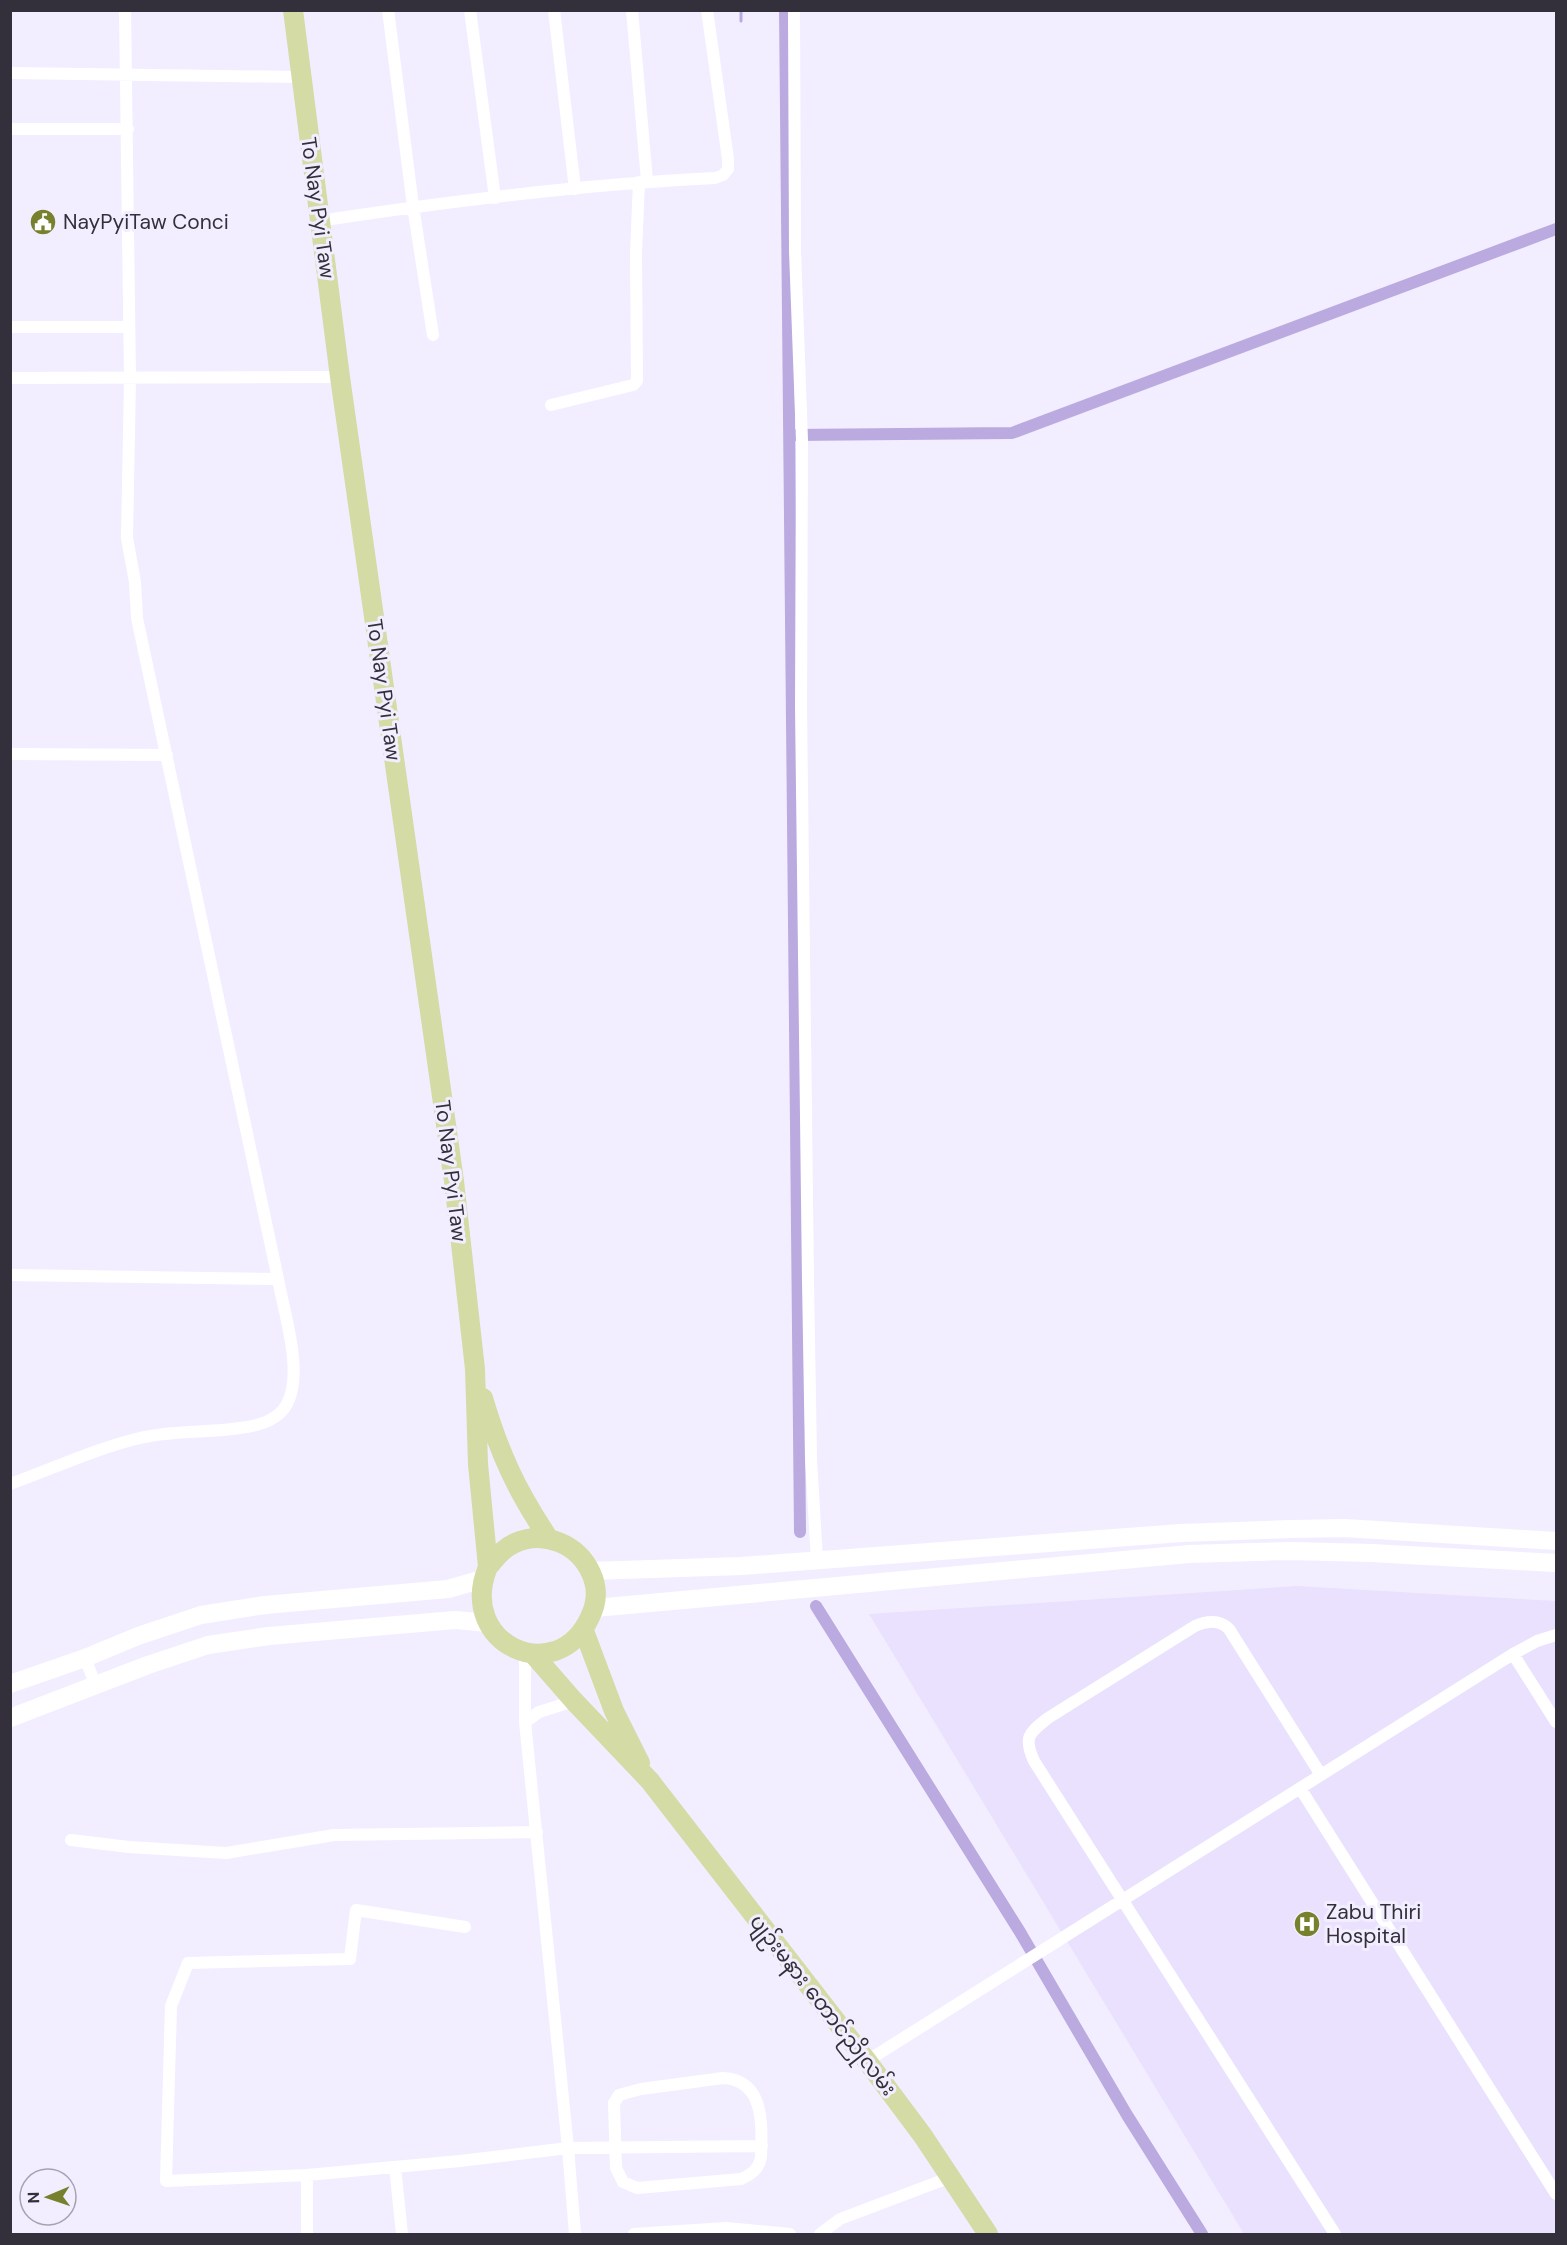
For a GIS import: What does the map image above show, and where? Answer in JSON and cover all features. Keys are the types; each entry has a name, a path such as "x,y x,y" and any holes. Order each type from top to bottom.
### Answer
{"main road":[{"name":"To Nay Pyi Taw","path":"292,10 340,377 454,1181 475,1369"},
{"path":"475,1369 495,1441 518,1490 549,1539"},
{"path":"475,1369 478,1464 486,1573 481,1594 482,1609 488,1623 505,1643 529,1653 650,1781"},
{"path":"591,1571 688,1569 1181,1533 1301,1529 1344,1528 1557,1541"},
{"path":"10,1684 201,1615 265,1605 448,1589 486,1573 499,1553 514,1543 531,1538 549,1539 574,1550 591,1571 596,1593 595,1608 584,1631 570,1644 554,1652 529,1653"},
{"path":"595,1608 628,1607 1189,1554 1291,1551 1557,1563"},
{"path":"12,1714 208,1645 269,1636 455,1620 488,1623"},
{"path":"584,1631 614,1711 650,1781"},
{"name":"ပျဉ်းမနား တောင်ညိုလမ်း","path":"650,1781 867,2061 951,2177 988,2235"}],"street":[{"path":"10,1484 139,1439 179,1431 254,1426 274,1419 286,1405 294,1387 295,1367 278,1279 137,618 135,582 127,538 130,378 125,10"},
{"path":"388,10 413,206 433,335"},
{"path":"470,10 495,198"},
{"path":"554,10 575,189"},
{"path":"551,405 633,385 637,381 636,253 643,181 632,10"},
{"path":"320,221 413,206 643,181 719,177 726,173 728,159 707,10"},
{"path":"794,10 795,251 802,436 801,707 806,1179 811,1459 817,1560"},
{"path":"10,73 300,77"},
{"path":"10,129 128,129"},
{"path":"10,327 129,327"},
{"path":"10,378 340,377"},
{"path":"10,754 167,754"},
{"path":"10,1275 278,1279"},
{"path":"1321,1775 1229,1629 1219,1622 1205,1622 1195,1626 1048,1718 1028,1738 1029,1751 1335,2235"},
{"path":"867,2061 1513,1654 1537,1641 1557,1635"},
{"path":"529,1653 525,1722 568,2148 574,2235"},
{"path":"1513,1654 1557,1722"},
{"path":"85,1658 96,1686"},
{"path":"525,1722 539,1712 574,1701"},
{"path":"1300,1788 1557,2194"},
{"path":"70,1840 129,1847 226,1853 334,1835 537,1833"},
{"path":"465,1927 356,1910 350,1959 188,1964 171,2006 166,2181 307,2175 568,2148 762,2146"},
{"path":"734,2078 744,2083 754,2095 759,2112 762,2146 758,2168 741,2179 637,2188 623,2182 616,2168 614,2103 619,2095 641,2089 734,2078"},
{"path":"395,2167 402,2235"},
{"path":"307,2175 307,2235"},
{"path":"820,2235 840,2219 951,2177"},
{"path":"634,2235 726,2228 790,2235"}],"shaded area":[{"name":"Zabu Thiri Hospital","path":"1297,1586 1556,1601 1556,2234 1244,2234 869,1614"}],"waterway":[{"path":"741,10 741,21"},
{"path":"785,10 800,1532"},
{"path":"793,435 1012,433 1556,229"},
{"path":"816,1606 1020,1932 1127,2115 1202,2234"}],"place":[{"name":"NayPyiTaw Conci","path":"43,222"},
{"name":"Zabu Thiri Hospital","path":"1307,1924"}]}
